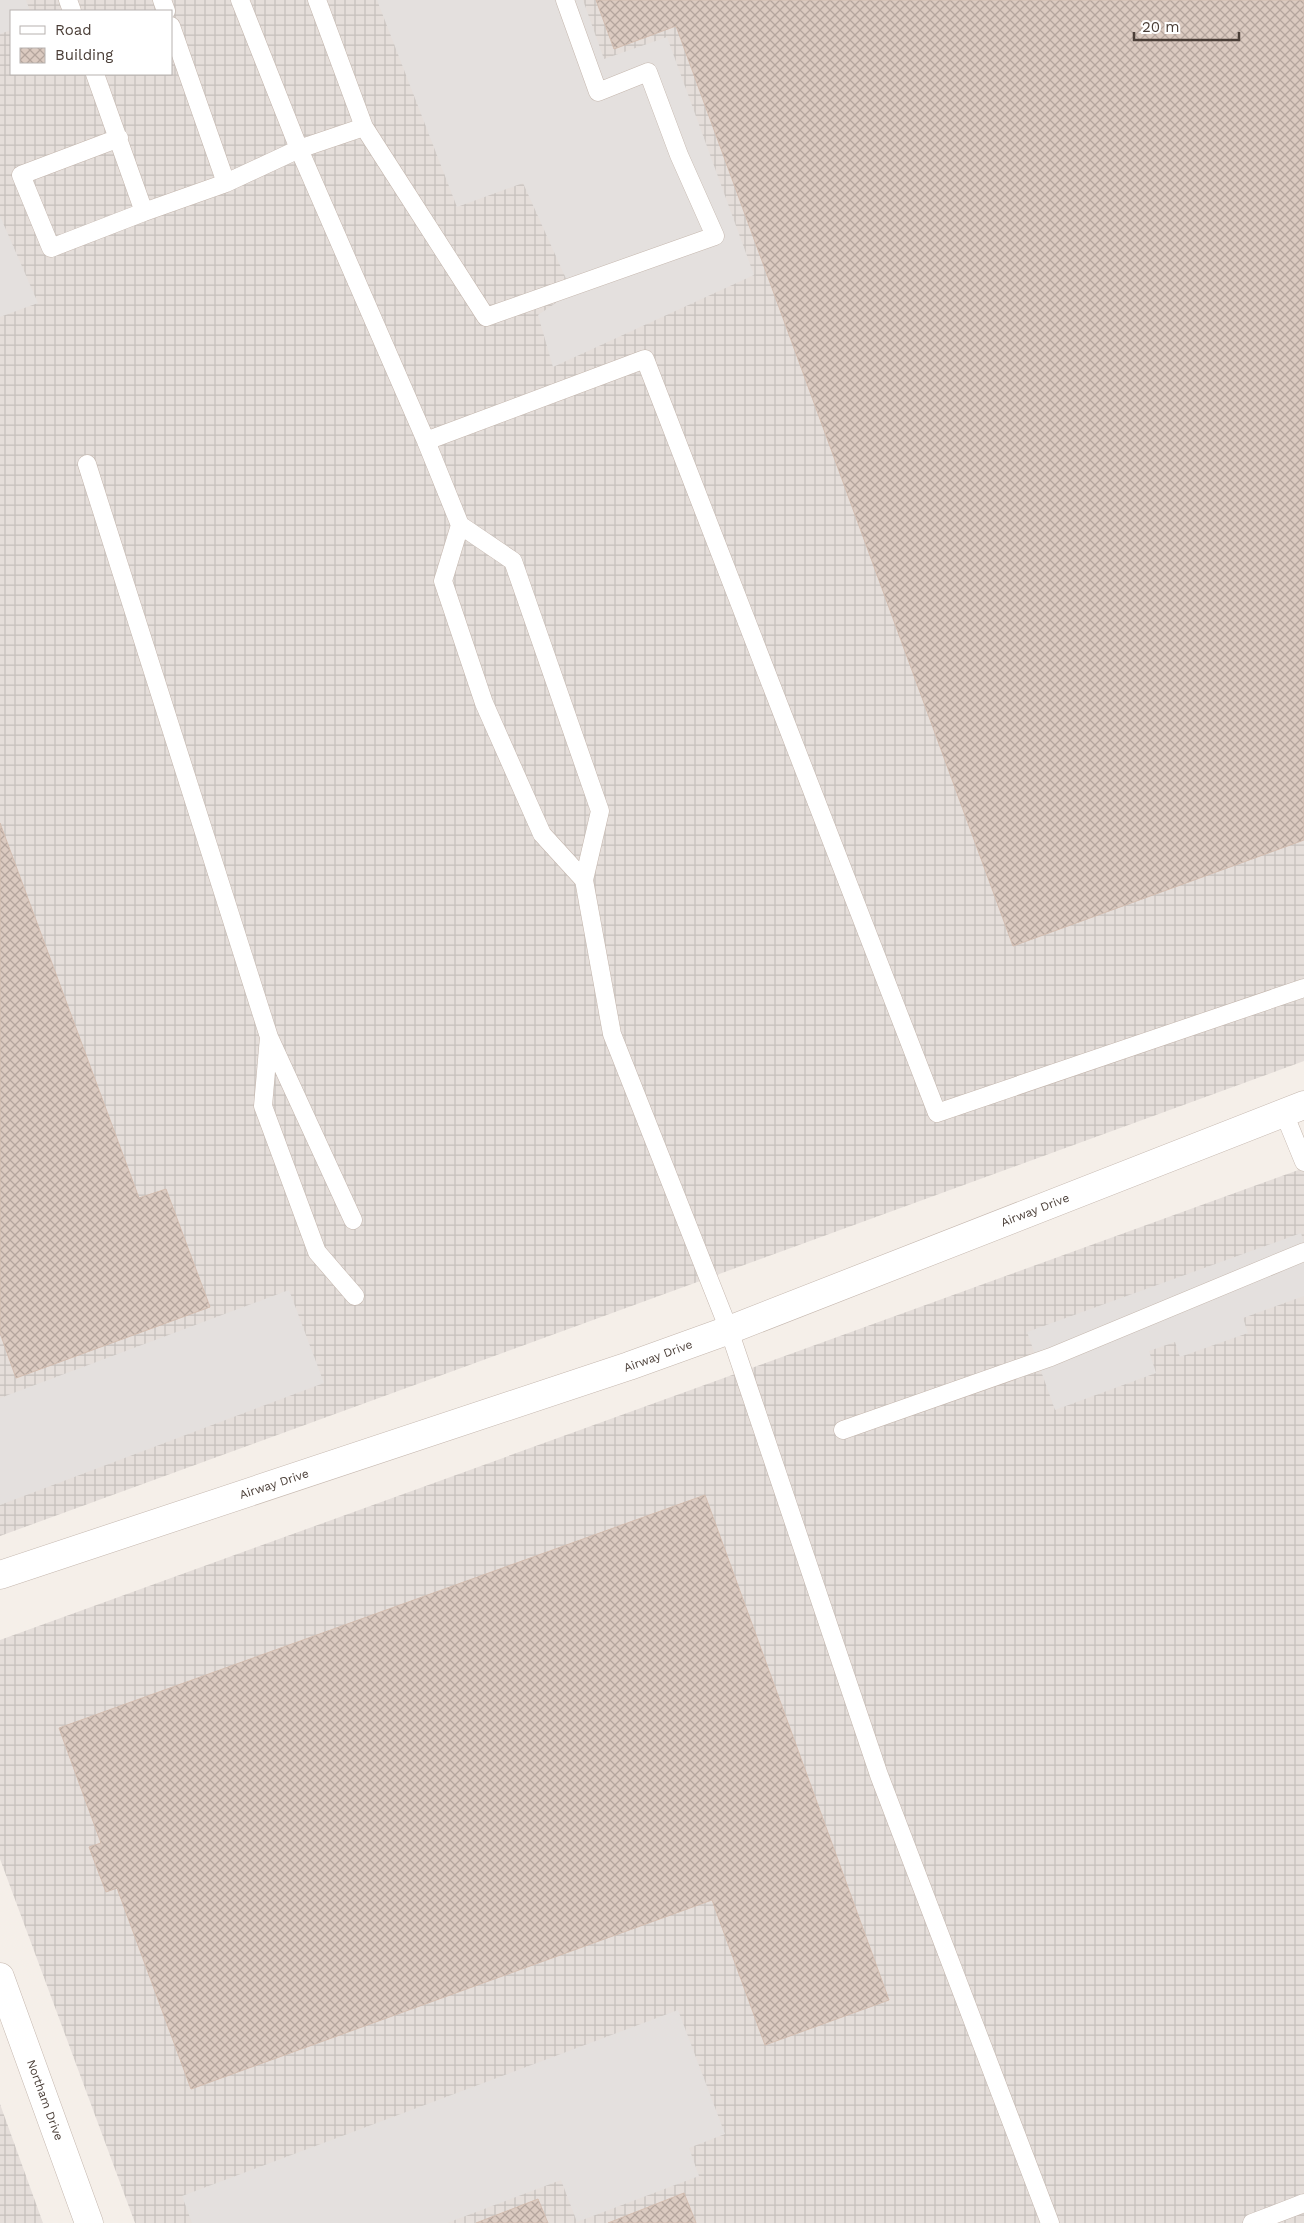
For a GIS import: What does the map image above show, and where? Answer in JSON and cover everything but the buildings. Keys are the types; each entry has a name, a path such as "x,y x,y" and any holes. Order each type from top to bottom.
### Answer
{"street":[{"name":"Airway Drive","path":"0,1576 629,1366 729,1330 1294,1109"},
{"name":"Northam Drive","path":"0,1977 89,2223"}],"lane":[{"path":"240,0 299,149 426,441 460,525 513,561 600,811 584,880 612,1034 729,1330 879,1775 1050,2223"},
{"path":"317,0 364,127 486,317 715,236 679,154 648,72 598,92 565,0"},
{"path":"172,29 226,183"},
{"path":"95,75 144,212"},
{"path":"119,138 21,175 51,248 226,183 299,149 364,127"},
{"path":"426,441 645,359 937,1113 1304,988"},
{"path":"87,464 269,1037 353,1220"},
{"path":"460,525 443,580 484,703 542,834 584,880"},
{"path":"269,1037 263,1106 317,1252 354,1296"},
{"path":"1294,1109 1304,1162"},
{"path":"843,1430 1050,1357 1304,1252"},
{"path":"1252,2223 1304,2203"}],"shaded area":[{"path":"0,0 1304,0 1304,1061 0,1536"},
{"path":"0,0 26,0 30,10 10,10 10,30 0,34"},
{"path":"377,0 583,0 604,59 667,37 754,275 553,367 538,315 572,292 523,183 457,207"},
{"path":"0,216 38,303 0,317"},
{"path":"1304,1168 1304,2223 135,2223 0,1859 0,1640"},
{"path":"1301,1233 1304,1243 1304,1296 1243,1318 1248,1333 1180,1357 1175,1342 1149,1351 1156,1373 1055,1410 1027,1332"},
{"path":"289,1290 324,1383 0,1505 0,1398"},
{"path":"678,2010 725,2134 689,2148 699,2176 577,2222 561,2180 447,2223 192,2223 182,2196"},
{"path":"0,2104 43,2223 0,2223"}]}
